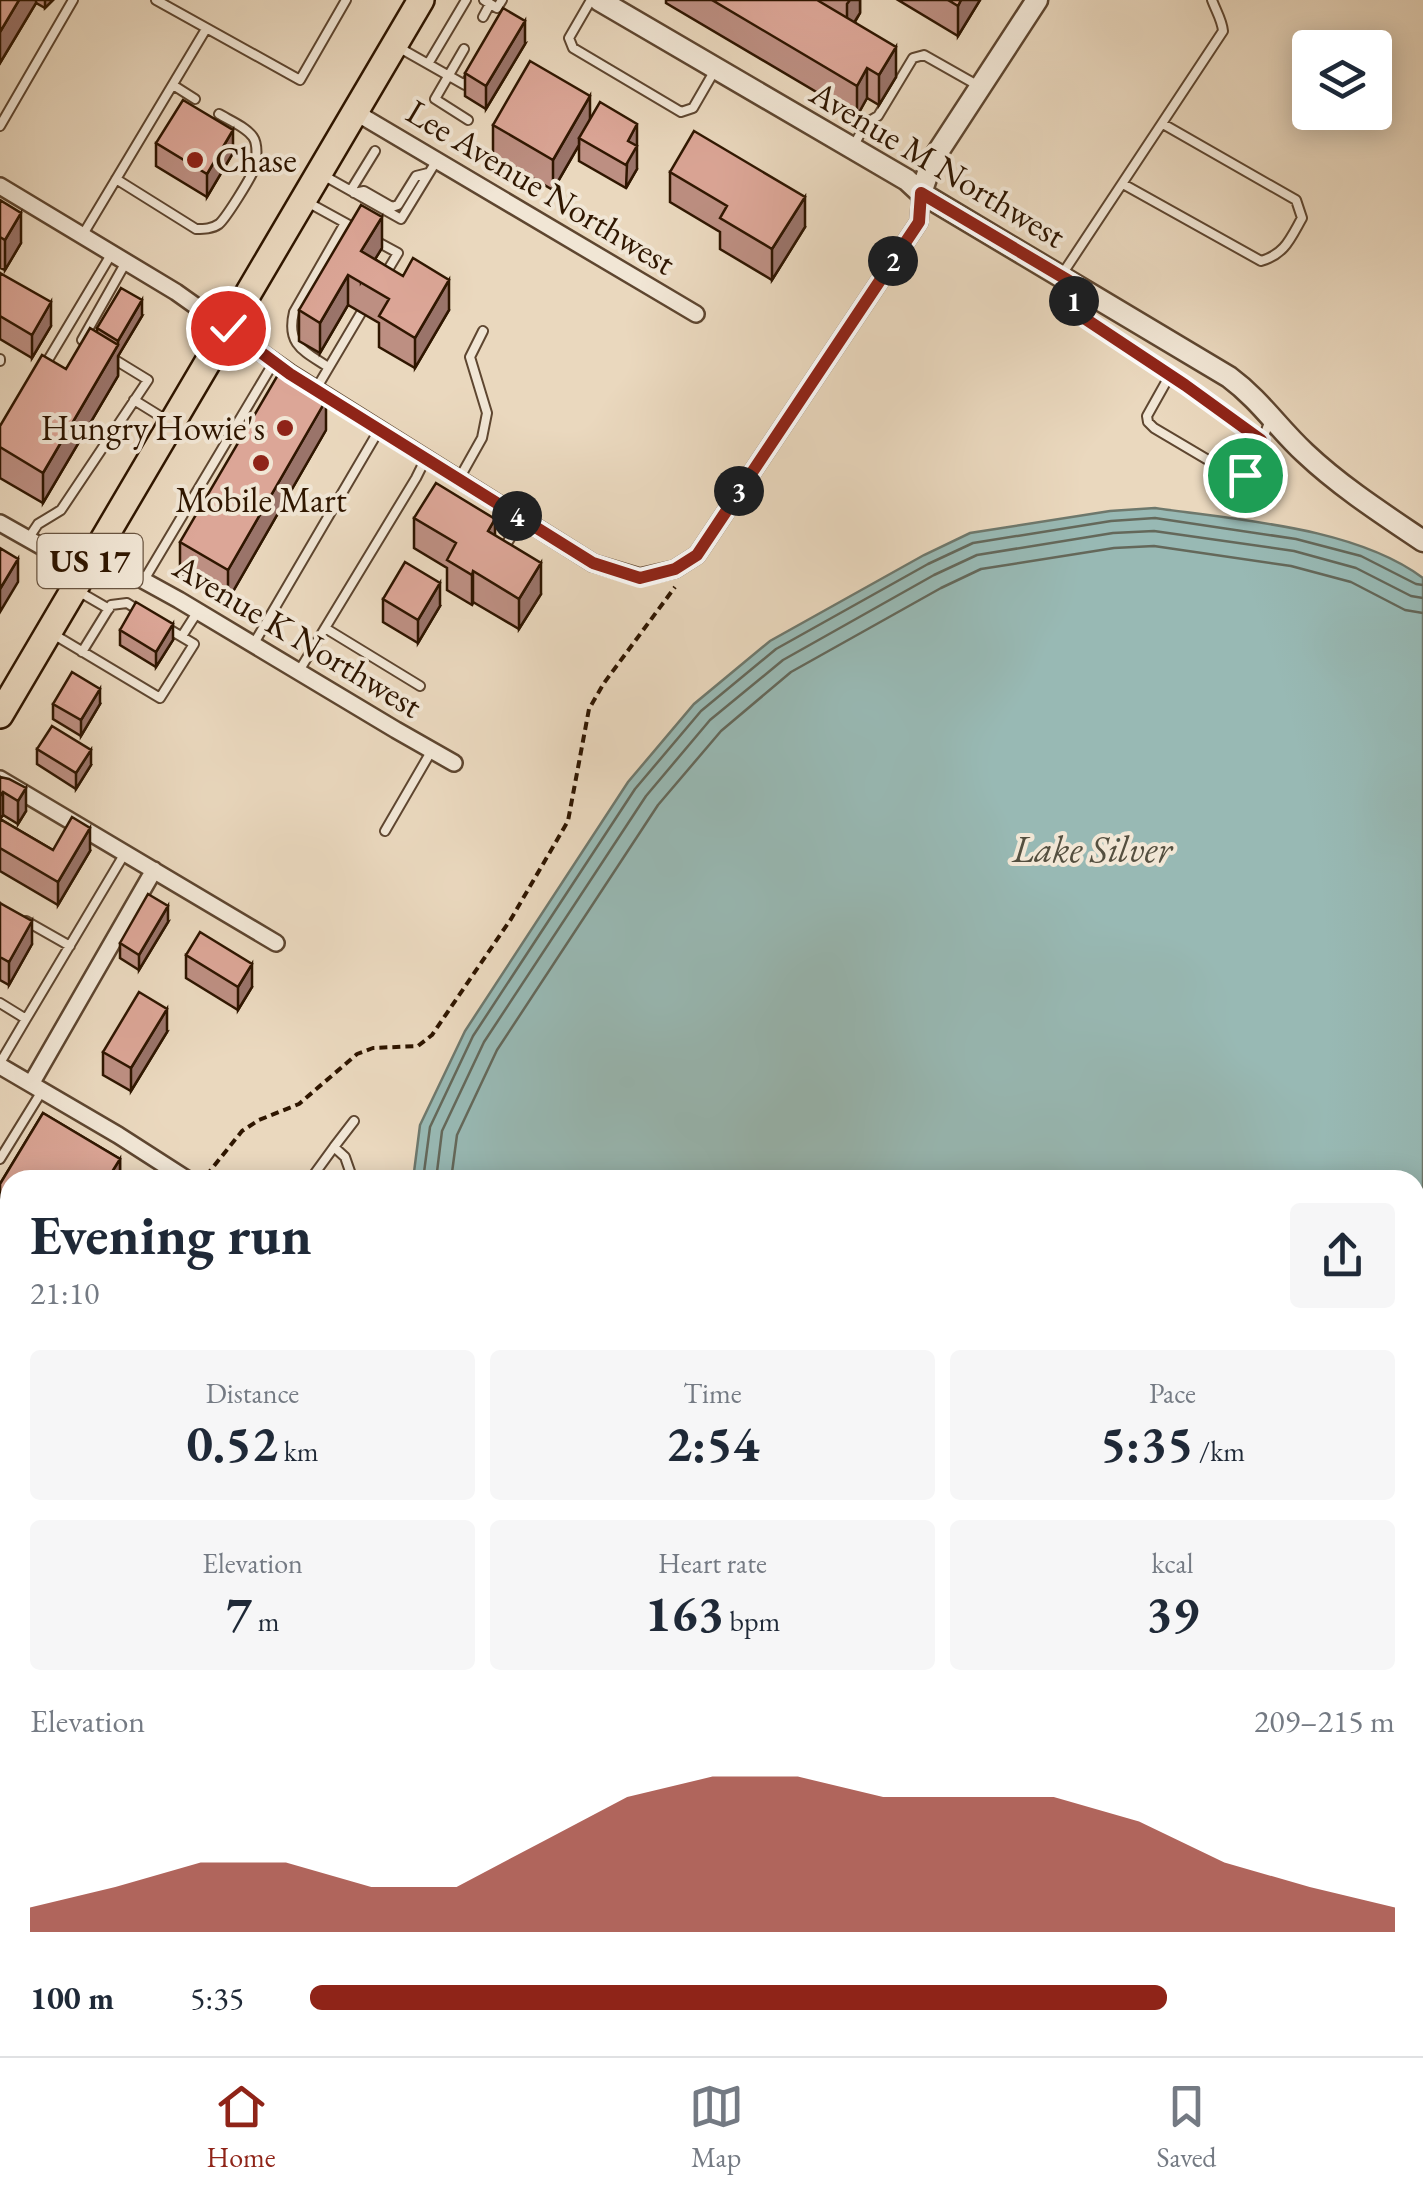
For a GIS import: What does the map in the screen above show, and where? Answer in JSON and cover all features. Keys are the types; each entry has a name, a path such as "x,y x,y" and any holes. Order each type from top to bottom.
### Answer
{"highway":[{"name":"US 17","path":"0,715 421,0"}],"street":[{"name":"Avenue M Northwest","path":"599,0 908,180 921,193 1230,376 1335,480 1423,542"},
{"path":"0,186 26,210 82,236 176,292 316,390 593,563 640,578 675,569 697,555 919,222 921,193 932,161 1038,0"},
{"name":"Lee Avenue Northwest","path":"355,112 433,166 696,314"},
{"name":"Avenue K Northwest","path":"0,522 62,558 119,567 144,580 454,762"},
{"path":"0,779 276,943"},
{"path":"36,1088 154,870"},
{"path":"0,1064 168,1170"}],"lane":[{"path":"0,126 73,0"},
{"path":"156,0 300,80 346,0"},
{"path":"428,64 466,0"},
{"path":"591,0 569,38 573,48 681,112 693,108 716,68"},
{"path":"1061,276 1223,32 1212,0"},
{"path":"482,17 493,3 508,14"},
{"path":"82,236 206,29"},
{"path":"394,44 465,86 472,72"},
{"path":"464,49 435,99 468,120"},
{"path":"852,148 866,123 878,116 913,58 924,55 980,88"},
{"path":"173,85 195,99"},
{"path":"116,180 196,230 218,224 254,168 256,144 251,134 219,114"},
{"path":"1123,184 1260,262 1275,257 1286,245 1302,218 1296,200 1163,124"},
{"path":"352,192 375,150"},
{"path":"352,192 364,191 392,207 398,205 416,176 433,166"},
{"path":"319,173 401,220 433,166"},
{"path":"303,200 358,231"},
{"path":"328,367 300,349 292,322 294,312 346,224"},
{"path":"372,238 398,253 383,278"},
{"path":"38,376 119,258"},
{"path":"28,539 38,524 60,510 148,380 82,340 119,258"},
{"path":"1081,288 1073,303 1078,314 1261,440"},
{"path":"316,390 361,313"},
{"path":"459,480 482,438 487,413 470,357 484,331"},
{"path":"1185,385 1200,360"},
{"path":"144,580 274,362"},
{"path":"1170,375 1147,416 1148,422 1236,475 1251,470 1272,416"},
{"path":"134,400 172,423"},
{"path":"253,645 380,430"},
{"path":"298,672 426,458"},
{"path":"504,548 522,519"},
{"path":"74,589 109,608"},
{"path":"82,652 111,605 127,603 141,612"},
{"path":"182,636 198,611"},
{"path":"49,631 160,698 194,644 154,620"},
{"path":"325,628 420,686"},
{"path":"385,831 432,750"},
{"path":"0,1064 126,853"},
{"path":"14,914 70,946"},
{"path":"0,1004 26,1018"},
{"path":"0,1159 36,1088"},
{"path":"317,1170 354,1121"},
{"path":"334,1147 349,1170"}],"path":[{"path":"211,1170 242,1130 299,1104 356,1054 373,1048 418,1046 432,1034 511,919 568,821 589,709 676,585 675,569"}],"water":[{"name":"Lake Silver","path":"1155,508 1294,528 1364,547 1423,578 1423,1170 414,1170 420,1125 465,1031 628,782 694,704 770,641 970,533 1110,511"}],"building":[{"path":"0,0 19,0 0,32"},
{"path":"712,0 817,0 896,47 879,75 867,68 857,86"},
{"path":"503,8 525,21 486,86 465,73"},
{"path":"530,61 590,96 553,160 493,125"},
{"path":"183,100 233,130 207,174 156,143"},
{"path":"600,102 637,124 628,141 637,146 626,165 579,138"},
{"path":"694,131 805,197 772,249 720,218 727,206 670,172"},
{"path":"0,200 21,213 5,240 0,237"},
{"path":"361,205 382,217 361,251 403,276 413,258 449,280 415,338 379,316 389,299 348,275 320,323 299,310"},
{"path":"0,273 51,302 32,335 0,316"},
{"path":"121,288 142,300 118,341 97,328"},
{"path":"90,328 118,345 43,473 0,447 0,426 42,355 66,369"},
{"path":"279,373 326,400 228,570 180,542"},
{"path":"436,483 495,519 488,531 541,563 519,599 447,560 456,543 414,518"},
{"path":"0,548 18,559 0,589"},
{"path":"405,562 440,583 418,620 383,599"},
{"path":"136,602 173,624 156,652 120,630"},
{"path":"72,672 100,689 81,720 53,704"},
{"path":"52,726 91,750 76,773 37,749"},
{"path":"0,777 26,788 18,801 3,792 0,796"},
{"path":"72,817 90,828 58,882 0,848 0,819 53,850"},
{"path":"148,894 168,906 139,955 120,943"},
{"path":"0,903 32,921 9,962 0,957"},
{"path":"200,932 252,964 238,987 186,955"},
{"path":"139,992 167,1009 131,1068 103,1052"},
{"path":"43,1113 120,1159 113,1170 8,1170"}],"place":[{"name":"Chase","path":"195,160"},
{"name":"Hungry Howie's","path":"285,428"},
{"name":"Mobile Mart","path":"261,463"}],"route":[{"path":"228,328 290,374 593,563 640,578 675,569 697,555 919,222 921,193 1081,288 1073,303 1078,314 1261,440 1251,470 1245,475"}]}
